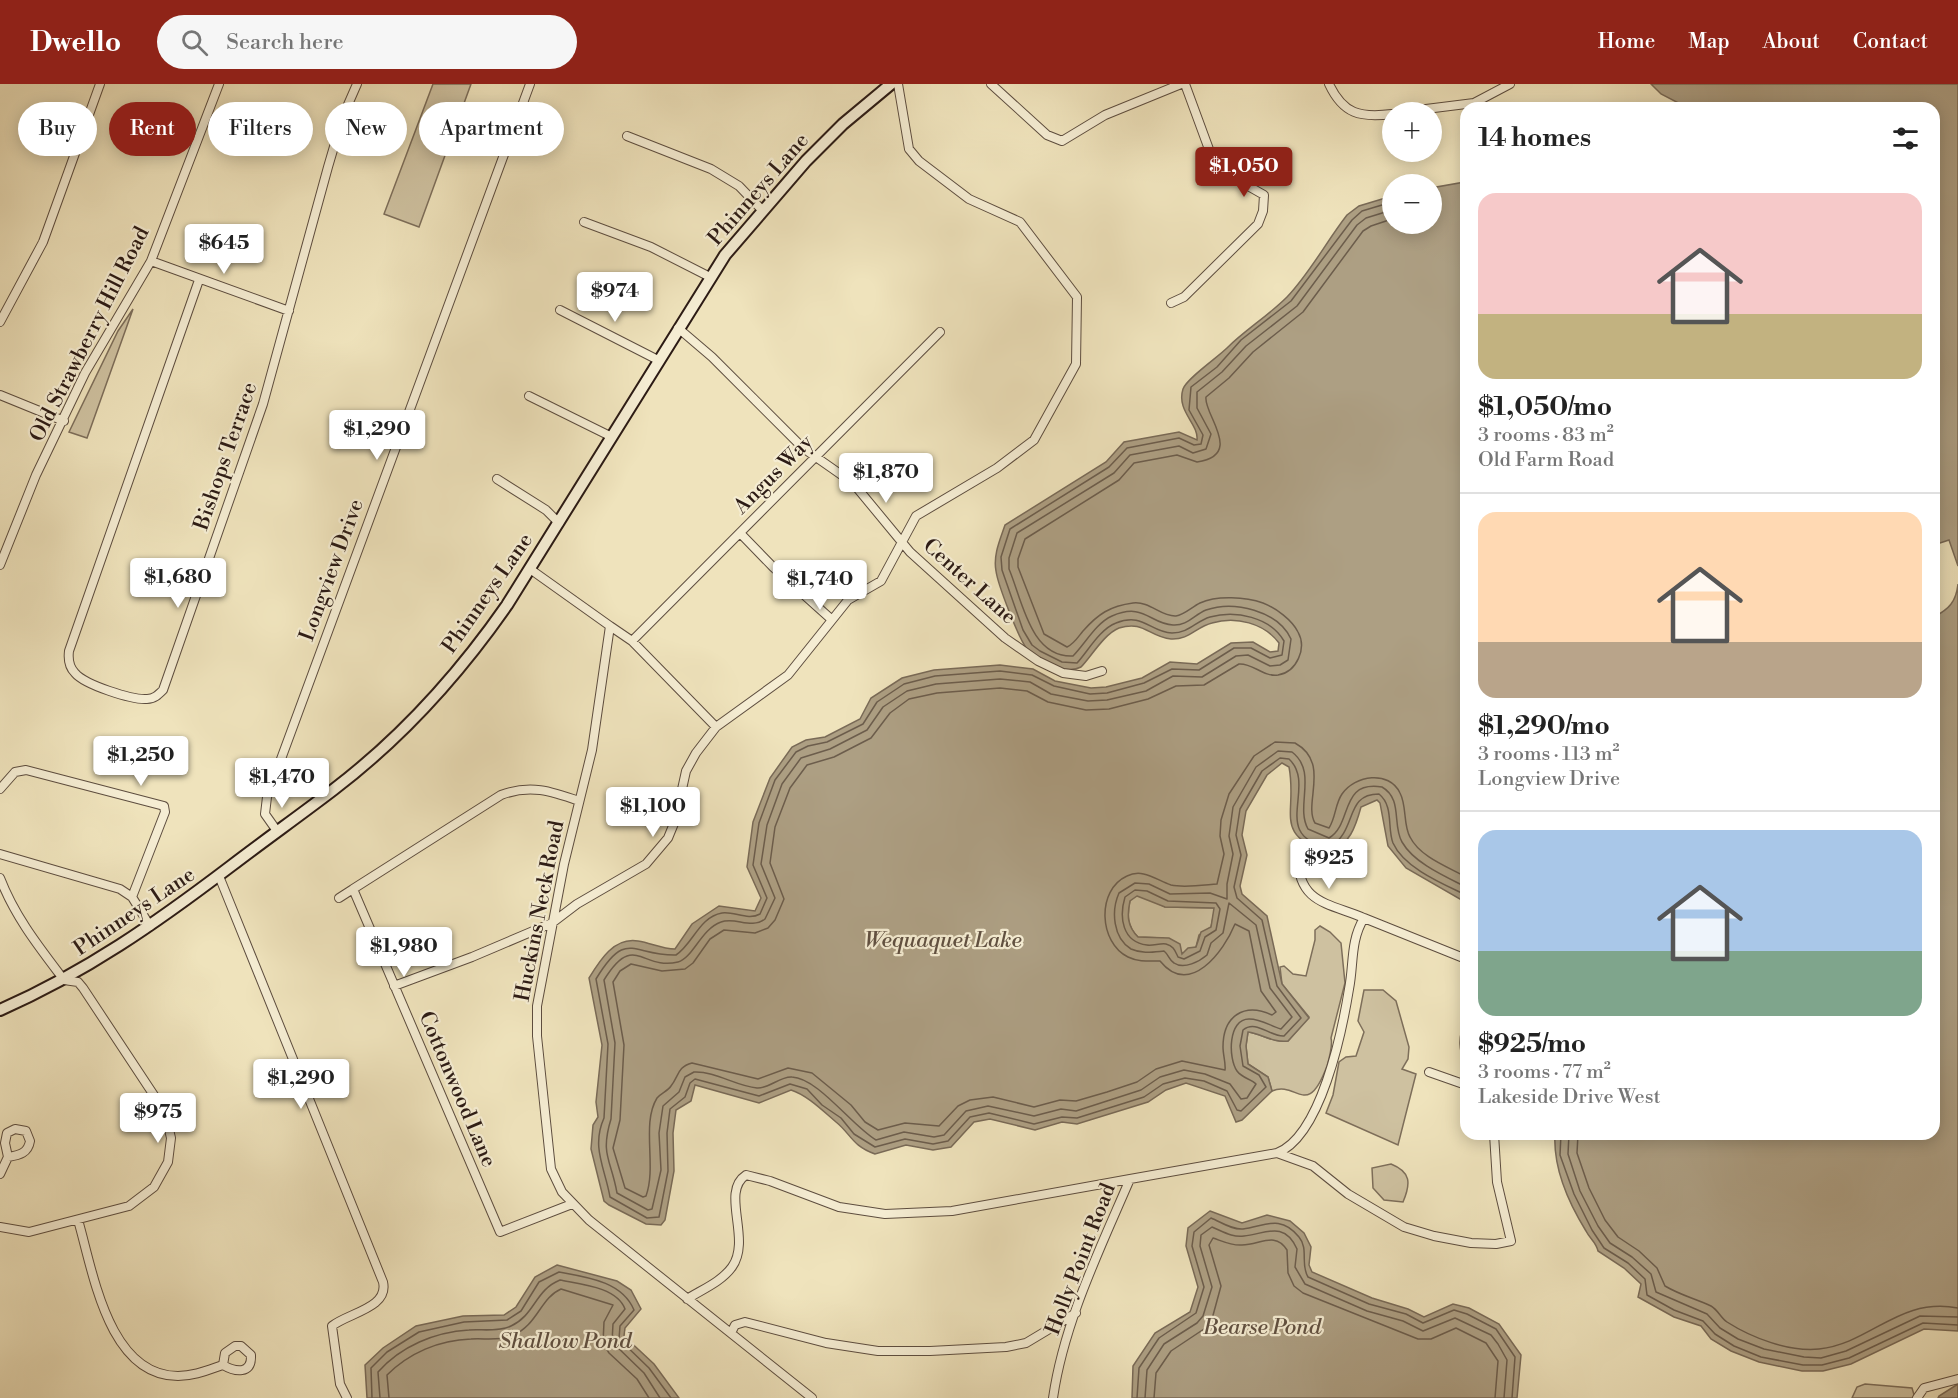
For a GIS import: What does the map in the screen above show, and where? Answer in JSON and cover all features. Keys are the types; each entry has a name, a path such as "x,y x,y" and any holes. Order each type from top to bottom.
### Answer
{"main road":[{"name":"Phinneys Lane","path":"0,1010 64,980 150,926 219,876 367,761 424,707 484,638 530,569 710,277 762,210 836,131 891,84"}],"street":[{"path":"0,322 43,242 100,84"},
{"name":"Old Strawberry Hill Road","path":"0,565 24,501 98,349 151,261 219,84"},
{"name":"Bishops Terrace","path":"199,280 69,651 69,663 80,678 128,697 149,699 163,690 256,426 334,146 357,84"},
{"name":"Longview Drive","path":"278,831 265,814 267,797 530,84"},
{"path":"394,987 552,922 577,904 646,864 664,846 675,821 686,771 696,753 716,727 788,675 848,600 881,581 916,516 997,468 1034,440 1076,364 1077,297 1020,222 969,199 919,161 909,149 898,84"},
{"path":"991,84 1047,135 1062,141 1105,115 1183,84 1210,152 1234,178 1264,195 1263,210 1258,224 1184,297 1171,303"},
{"path":"1329,84 1336,99 1347,111 1382,115"},
{"path":"1476,102 1510,84"},
{"path":"1442,107 1460,105"},
{"path":"627,136 711,170 739,186 762,210"},
{"path":"584,222 651,247 710,277"},
{"path":"151,261 289,311"},
{"path":"560,310 658,360"},
{"name":"Center Lane","path":"678,328 815,457 854,483 901,542 928,570 1005,638 1038,661 1070,674 1086,676 1102,671"},
{"name":"Angus Way","path":"632,641 940,332"},
{"path":"0,395 64,421"},
{"path":"529,396 612,437"},
{"path":"497,479 546,510 559,523"},
{"path":"740,532 773,567 831,619"},
{"path":"530,569 632,641 716,727"},
{"name":"Huckins Neck Road","path":"610,626 595,735 552,922 538,996 537,1036 551,1169 562,1192 572,1204 812,1398"},
{"path":"0,789 15,772 26,770 165,806 165,812 132,897"},
{"path":"339,898 501,795 519,789 537,788 579,801"},
{"path":"0,854 124,890 132,897 150,926"},
{"path":"1298,857 1299,881 1311,895 1460,957"},
{"path":"219,876 383,1282 384,1293 377,1303 346,1316 332,1326 340,1384 347,1398"},
{"path":"0,878 2,890 14,912 64,980 78,982 83,988 154,1093 165,1112 171,1138 168,1162 162,1176 145,1196 129,1206 29,1232 0,1227"},
{"name":"Cottonwood Lane","path":"353,889 500,1232 572,1204"},
{"path":"1277,1153 1302,1133 1320,1100 1332,1065 1349,989 1354,942 1364,918"},
{"path":"1429,1072 1460,1082"},
{"name":"Holly Point Road","path":"1053,1398 1060,1360 1076,1313 1130,1179 1277,1153 1313,1166 1348,1194 1404,1227 1434,1236 1496,1244 1511,1241 1497,1182 1494,1140"},
{"path":"0,1174 9,1157"},
{"path":"687,1299 727,1274 737,1258 740,1241 735,1191 739,1181 746,1175 770,1181 839,1207 885,1214 944,1212 1130,1179"},
{"path":"78,1220 113,1332 132,1356 150,1369 170,1375 192,1375 223,1365"},
{"path":"731,1333 735,1325 745,1322 826,1343 878,1351 930,1352 1006,1347 1026,1343 1076,1313"},
{"path":"1917,1398 1924,1388 1958,1379"}],"shaded area":[{"path":"433,84 471,84 464,102 426,102"},
{"path":"419,121 419,156 445,156 419,227 384,214"},
{"path":"133,309 87,438 69,432 118,331"},
{"path":"1136,896 1145,897 1165,907 1215,908 1211,927 1199,935 1196,947 1182,954 1163,938 1138,937 1132,929 1128,915 1130,900"},
{"path":"1320,926 1341,943 1345,983 1331,1038 1327,1066 1320,1082 1307,1095 1281,1089 1272,1091 1268,1077 1248,1064 1246,1046 1248,1032 1277,1041 1288,1041 1309,1017 1282,984 1280,967 1284,966 1293,974 1306,976 1315,940 1315,930"},
{"path":"1364,990 1383,990 1396,1001 1409,1047 1408,1059 1402,1069 1416,1074 1398,1145 1326,1113 1333,1095 1339,1062 1346,1057 1356,1056 1364,1032 1358,1021"},
{"path":"1391,1164 1398,1167 1408,1179 1403,1202 1384,1200 1373,1188 1372,1168"},
{"path":"1865,1384 1912,1388 1915,1398 1852,1398 1857,1387"}],"water":[{"path":"1651,84 1958,84 1958,566 1949,540 1940,543 1940,102 1676,102 1661,94"},
{"name":"Wequaquet Lake","path":"1460,183 1460,899 1406,868 1388,846 1380,803 1377,800 1361,807 1351,834 1330,854 1300,839 1293,830 1291,821 1289,767 1282,763 1267,775 1246,811 1242,835 1247,855 1240,886 1242,894 1267,916 1282,984 1309,1018 1288,1041 1277,1041 1248,1032 1246,1046 1248,1064 1268,1077 1272,1091 1242,1120 1236,1122 1225,1096 1186,1083 1166,1090 1148,1102 1077,1124 1062,1122 1035,1130 990,1119 974,1122 951,1147 933,1150 906,1145 875,1154 857,1144 841,1126 815,1104 791,1090 759,1103 695,1085 691,1101 676,1110 673,1133 674,1171 665,1220 661,1225 646,1224 609,1205 604,1201 591,1149 593,1125 598,1117 596,1102 602,1045 589,978 609,951 622,943 638,941 675,949 692,924 719,906 755,911 761,898 747,867 753,822 770,778 792,747 806,740 825,737 860,719 871,698 902,678 934,670 1000,665 1033,669 1055,681 1091,688 1106,687 1142,678 1170,662 1197,664 1231,643 1253,642 1270,652 1278,651 1279,643 1266,630 1240,621 1212,623 1177,639 1163,638 1141,627 1128,626 1119,628 1108,635 1081,667 1068,669 1052,666 1031,654 1023,643 1000,587 996,571 996,553 1005,525 1106,462 1124,442 1179,432 1197,440 1195,428 1183,404 1185,385 1287,297 1347,215 1359,206 1382,199 1382,234 1442,234 1442,186","holes":["1137,896 1165,907 1214,908 1211,927 1201,932 1196,947 1188,948 1182,954 1180,944 1169,938 1138,937 1134,933 1129,920 1130,901"]},
{"path":"1958,584 1958,1331 1924,1329 1851,1364 1823,1371 1802,1371 1759,1362 1731,1351 1711,1339 1701,1326 1674,1317 1638,1297 1641,1284 1624,1268 1598,1251 1573,1208 1559,1172 1555,1140 1940,1140 1940,613 1956,596"},
{"name":"Bearse Pond","path":"1210,1211 1242,1223 1267,1215 1290,1221 1304,1233 1311,1247 1309,1265 1312,1272 1372,1298 1408,1309 1424,1317 1453,1304 1469,1308 1499,1324 1521,1355 1517,1398 1132,1398 1133,1366 1155,1333 1190,1312 1198,1287 1186,1246 1188,1228"},
{"name":"Shallow Pond","path":"557,1265 617,1281 631,1290 641,1309 625,1328 624,1336 654,1364 679,1398 367,1398 365,1365 383,1348 416,1326 463,1316 504,1315 516,1307 535,1277"},
{"path":"1958,1384 1958,1398 1938,1398 1939,1396"}]}
